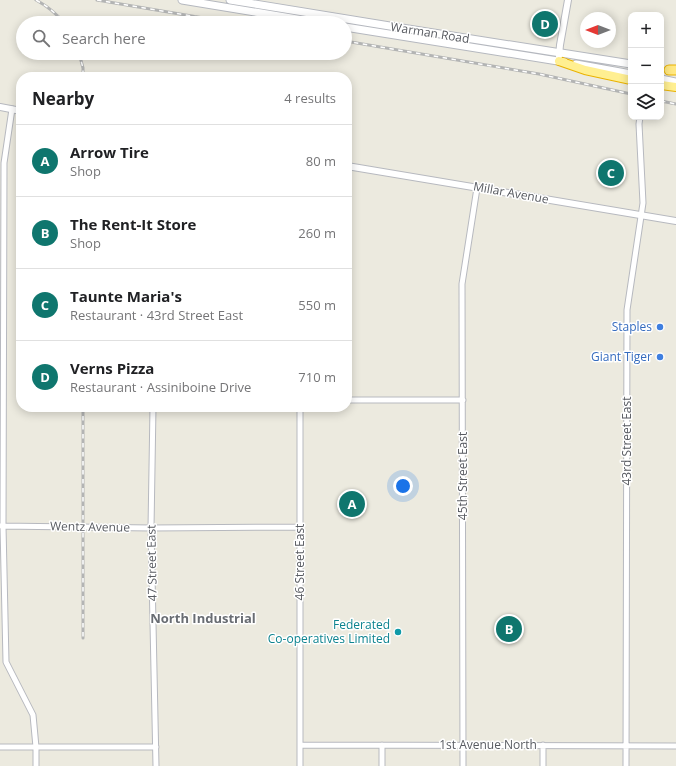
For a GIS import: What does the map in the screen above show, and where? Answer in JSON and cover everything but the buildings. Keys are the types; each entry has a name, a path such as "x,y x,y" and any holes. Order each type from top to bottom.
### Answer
{"highway":[{"path":"559,61 586,70 628,79"},
{"path":"664,85 676,87"}],"main road":[{"path":"182,0 278,16"},
{"name":"Warman Road","path":"230,0 253,2 333,16"},
{"path":"192,2 216,1 243,6 253,2"},
{"name":"Warman Road","path":"352,19 628,64"},
{"name":"Warman Road","path":"352,28 628,73"},
{"path":"664,80 676,82"}],"street":[{"path":"559,61 568,0"},
{"path":"0,107 16,110"},
{"path":"12,109 4,163 2,526 6,662 33,715 36,766"},
{"name":"43rd Street East","path":"626,766 627,310 644,203 640,120"},
{"name":"Millar Avenue","path":"352,167 676,221"},
{"name":"45th Street East","path":"463,766 462,284 477,188"},
{"path":"352,400 463,400"},
{"name":"47 Street East","path":"153,412 151,528 156,766"},
{"name":"46 Street East","path":"300,412 300,766"},
{"name":"Wentz Avenue","path":"2,526 151,528 300,527"},
{"name":"1st Avenue North","path":"300,745 676,746"},
{"path":"382,745 382,766"},
{"path":"544,745 544,766"},
{"path":"0,747 156,747"}],"railway":[{"path":"36,0 58,16"},
{"path":"97,0 192,16"},
{"path":"352,42 539,74 628,93"},
{"path":"81,60 83,72"},
{"path":"664,102 676,104"},
{"path":"83,412 83,638"}],"place":[{"name":"Verns Pizza","path":"545,24"},
{"name":"Taunte Maria's","path":"611,173"},
{"name":"Staples","path":"660,327"},
{"name":"Giant Tiger","path":"660,357"},
{"name":"Arrow Tire","path":"352,504"},
{"name":"The Rent-It Store","path":"509,629"},
{"name":"Federated Co-operatives Limited","path":"398,632"}],"district":[{"name":"North Industrial","path":"203,618"}]}
